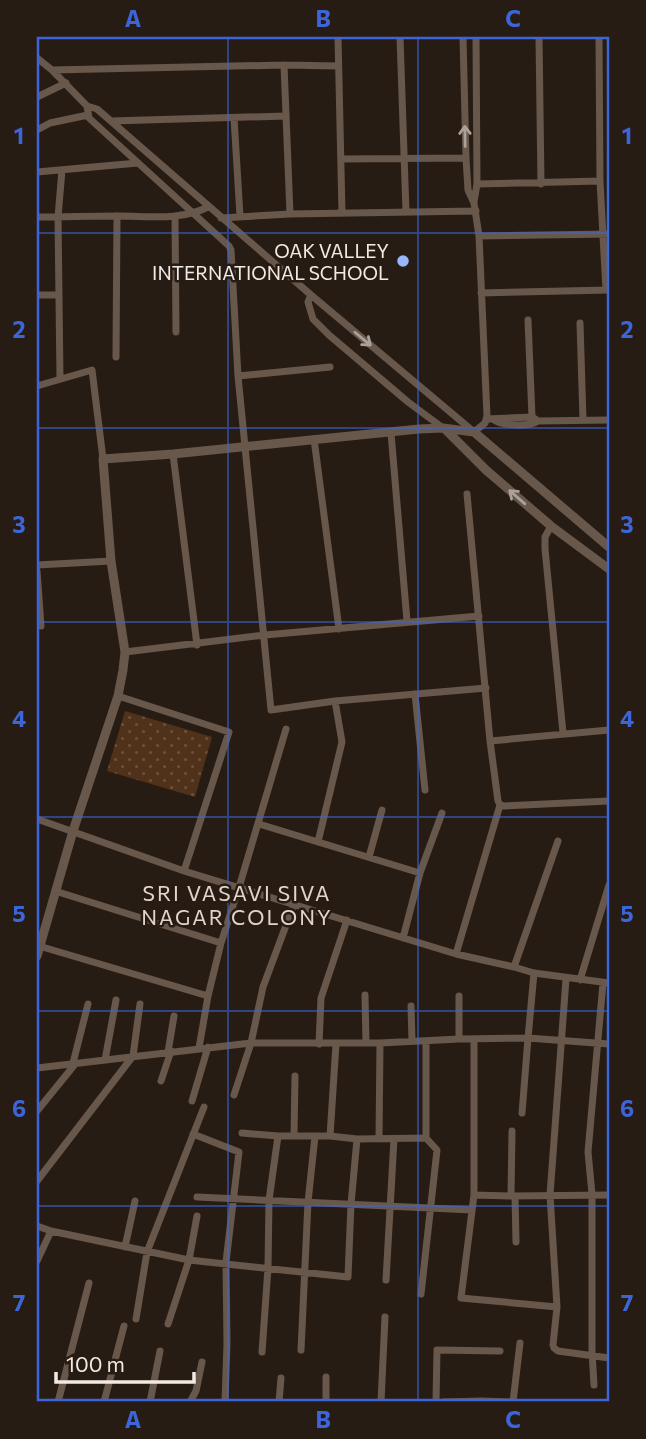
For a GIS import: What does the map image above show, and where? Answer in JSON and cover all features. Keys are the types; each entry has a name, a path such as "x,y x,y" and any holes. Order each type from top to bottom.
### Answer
{"street":[{"path":"338,37 342,213"},
{"path":"400,37 406,212"},
{"path":"463,37 468,190 475,207"},
{"path":"103,459 419,429 443,428 474,432 490,419 475,207 475,37"},
{"path":"539,37 541,184"},
{"path":"481,293 607,290 606,234 600,181 598,37"},
{"path":"37,59 66,83 87,106 97,109 111,121 147,164 231,250 237,376 271,710 335,701 486,688"},
{"path":"284,65 290,214"},
{"path":"52,70 338,66"},
{"path":"37,97 66,83"},
{"path":"87,106 89,118 221,218 609,547"},
{"path":"37,130 50,123 88,115"},
{"path":"111,121 286,116"},
{"path":"234,118 240,216"},
{"path":"341,159 466,158"},
{"path":"37,172 147,164"},
{"path":"60,379 58,217 62,170"},
{"path":"477,184 600,181"},
{"path":"221,218 475,207"},
{"path":"37,217 175,218 207,208"},
{"path":"116,357 117,216"},
{"path":"175,218 176,332"},
{"path":"479,236 606,234"},
{"path":"37,295 59,295"},
{"path":"310,295 309,309 313,319 321,327 408,402 443,428 548,531 609,569"},
{"path":"490,419 498,423 523,424 533,424 535,419 528,320"},
{"path":"580,323 583,419"},
{"path":"237,376 330,366"},
{"path":"37,386 92,370 103,459 111,561 125,652 118,696 73,831 38,951 208,996"},
{"path":"535,419 609,420"},
{"path":"391,433 407,621"},
{"path":"314,439 339,629"},
{"path":"173,454 197,645"},
{"path":"456,954 500,805 490,741 467,494"},
{"path":"548,531 545,549 563,733"},
{"path":"37,565 111,561"},
{"path":"37,571 41,625"},
{"path":"125,652 265,635 479,616"},
{"path":"415,694 425,790"},
{"path":"118,696 229,732 184,871"},
{"path":"318,842 342,742 335,701"},
{"path":"199,1048 221,943 286,729"},
{"path":"490,741 609,730"},
{"path":"500,805 609,801"},
{"path":"369,857 382,810"},
{"path":"403,938 420,873 442,813"},
{"path":"37,819 184,871 456,954 534,973 606,983 597,1043 588,1152 592,1194 594,1385"},
{"path":"258,824 420,873"},
{"path":"514,967 558,841"},
{"path":"580,980 609,885"},
{"path":"55,891 221,943"},
{"path":"234,1095 251,1042 263,987 294,904"},
{"path":"319,1044 321,998 347,920"},
{"path":"522,1113 534,973"},
{"path":"566,979 551,1162 550,1195 558,1307 554,1348 558,1351 609,1358"},
{"path":"365,995 366,1044"},
{"path":"459,996 459,1039"},
{"path":"105,1060 116,1000"},
{"path":"37,1111 75,1063 88,1004"},
{"path":"37,1181 133,1056 140,1004"},
{"path":"411,1006 412,1041"},
{"path":"161,1081 170,1051 174,1016"},
{"path":"37,1068 251,1042 366,1044 528,1038 609,1044"},
{"path":"474,1039 474,1195 461,1298 558,1307"},
{"path":"421,1294 437,1150 426,1138 426,1041"},
{"path":"379,1139 380,1043"},
{"path":"330,1136 336,1044"},
{"path":"191,1101 208,1046"},
{"path":"294,1136 295,1076"},
{"path":"136,1319 147,1252 204,1107"},
{"path":"512,1131 516,1242"},
{"path":"242,1133 356,1139 426,1138"},
{"path":"193,1134 239,1152 226,1262 225,1402"},
{"path":"262,1352 268,1268 269,1200 278,1136"},
{"path":"301,1350 308,1202 315,1136"},
{"path":"37,1226 189,1260 348,1277 356,1139"},
{"path":"386,1280 394,1139"},
{"path":"474,1195 609,1195"},
{"path":"197,1197 472,1210"},
{"path":"125,1247 135,1201"},
{"path":"168,1324 189,1260 197,1216"},
{"path":"37,1261 51,1231"},
{"path":"58,1402 89,1283"},
{"path":"381,1402 385,1317"},
{"path":"104,1402 124,1326"},
{"path":"443,1402 513,1402 520,1343"},
{"path":"436,1402 437,1350 500,1351"},
{"path":"150,1402 160,1351"},
{"path":"190,1402 196,1391 202,1362"},
{"path":"326,1377 326,1402"},
{"path":"279,1402 281,1378"}],"shaded area":[{"path":"125,711 212,737 195,797 107,771"}],"place":[{"name":"OAK VALLEY INTERNATIONAL SCHOOL","path":"403,261"}],"district":[{"name":"SRI VASAVI SIVA NAGAR COLONY","path":"237,904"}]}
